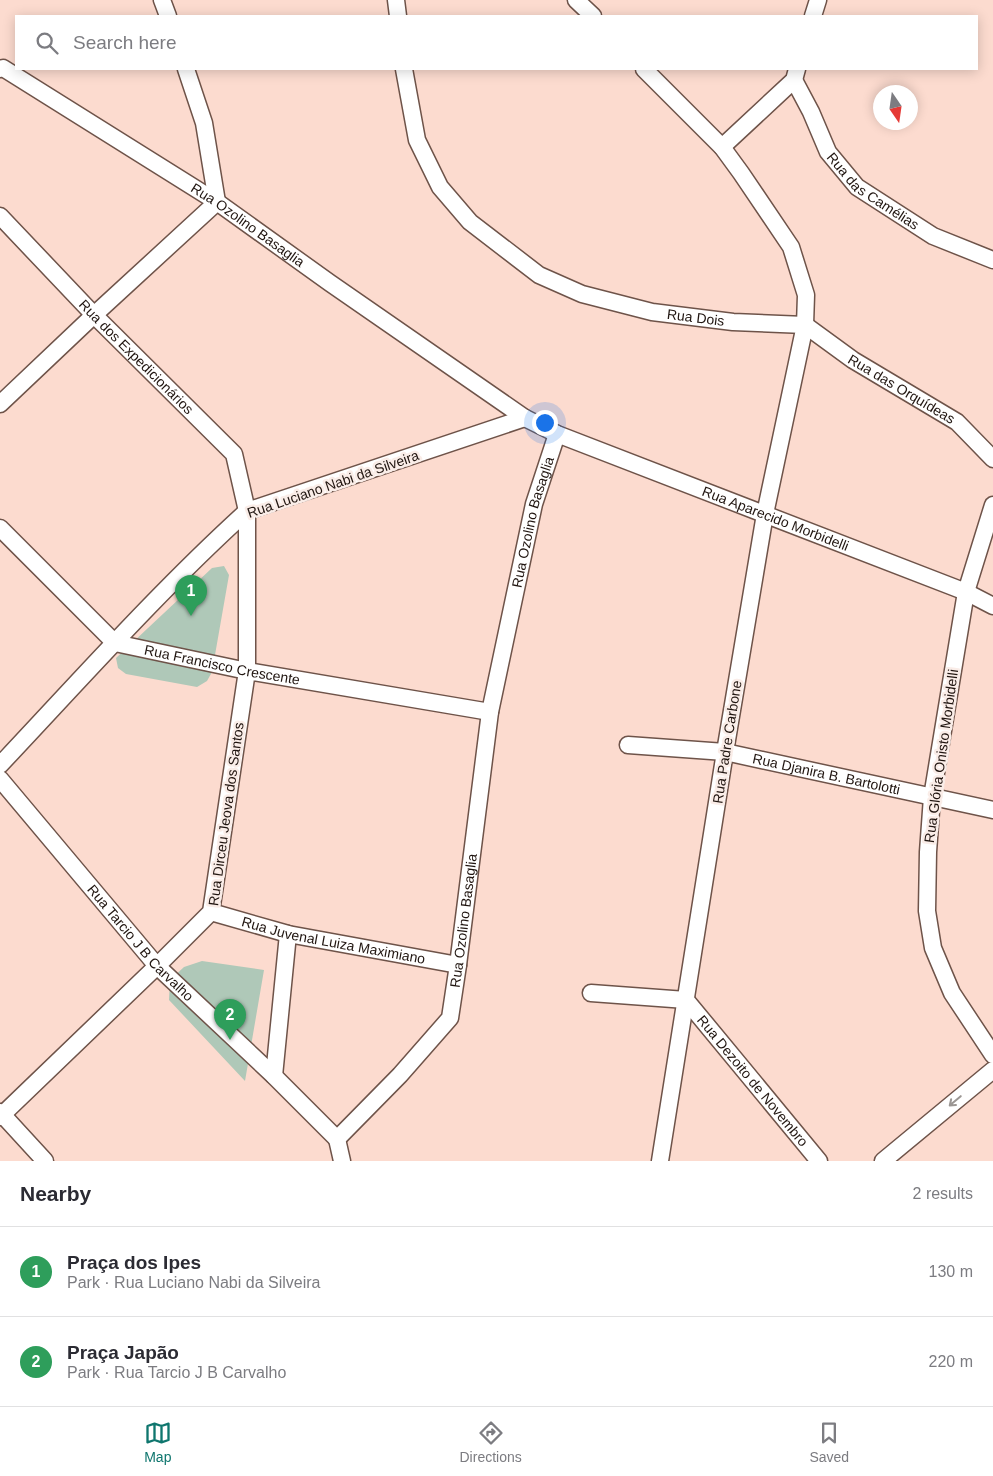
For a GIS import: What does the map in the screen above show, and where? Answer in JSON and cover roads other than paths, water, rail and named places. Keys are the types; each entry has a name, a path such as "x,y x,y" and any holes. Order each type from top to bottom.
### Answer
{"street":[{"path":"162,0 168,15"},
{"path":"396,0 398,15"},
{"path":"576,0 591,15"},
{"path":"813,15 818,0"},
{"name":"Rua Ozolino Basaglia","path":"0,69 3,68 217,202 525,418 557,434 534,504 490,712 450,1018 400,1075 337,1139"},
{"path":"0,404 217,202 204,123 186,70"},
{"name":"Rua Dois","path":"404,70 417,140 440,187 470,222 539,275 582,294 652,312 733,322 805,325"},
{"path":"645,70 722,147 791,247 806,295 805,325"},
{"path":"722,147 795,74"},
{"name":"Rua das Camélias","path":"795,74 828,152 857,187 933,236 993,260"},
{"name":"Rua dos Expedicionários","path":"0,216 94,315 234,454 247,511"},
{"name":"Rua das Orquídeas","path":"805,325 853,360 957,422 993,459"},
{"name":"Rua Padre Carbone","path":"660,1161 765,514 805,325"},
{"name":"Rua Luciano Nabi da Silveira","path":"0,765 213,542 247,511 525,418"},
{"name":"Rua Aparecido Morbidelli","path":"557,434 966,592 993,606"},
{"name":"Rua Glória Onisto Morbidelli","path":"993,505 966,592 932,797 928,852 927,912 933,948 952,993 993,1055"},
{"name":"Rua Dirceu Jeova dos Santos","path":"1,1115 158,966 211,912 247,671 247,511"},
{"path":"0,528 115,643"},
{"name":"Rua Francisco Crescente","path":"115,643 247,671 490,712"},
{"name":"Rua Djanira B. Bartolotti","path":"628,745 725,752 993,810"},
{"name":"Rua Tarcio J B Carvalho","path":"0,779 158,966 274,1076 337,1139"},
{"name":"Rua Juvenal Luiza Maximiano","path":"211,912 288,934 458,965"},
{"path":"274,1076 288,934"},
{"path":"591,993 686,1000"},
{"name":"Rua Dezoito de Novembro","path":"686,1000 819,1161"},
{"path":"883,1161 993,1070"},
{"path":"1,1115 44,1161"},
{"path":"331,1161 337,1139"},
{"path":"337,1139 342,1161"}],"place":[{"name":"Praça dos Ipes","path":"191,616"},
{"name":"Praça Japão","path":"230,1040"}]}
